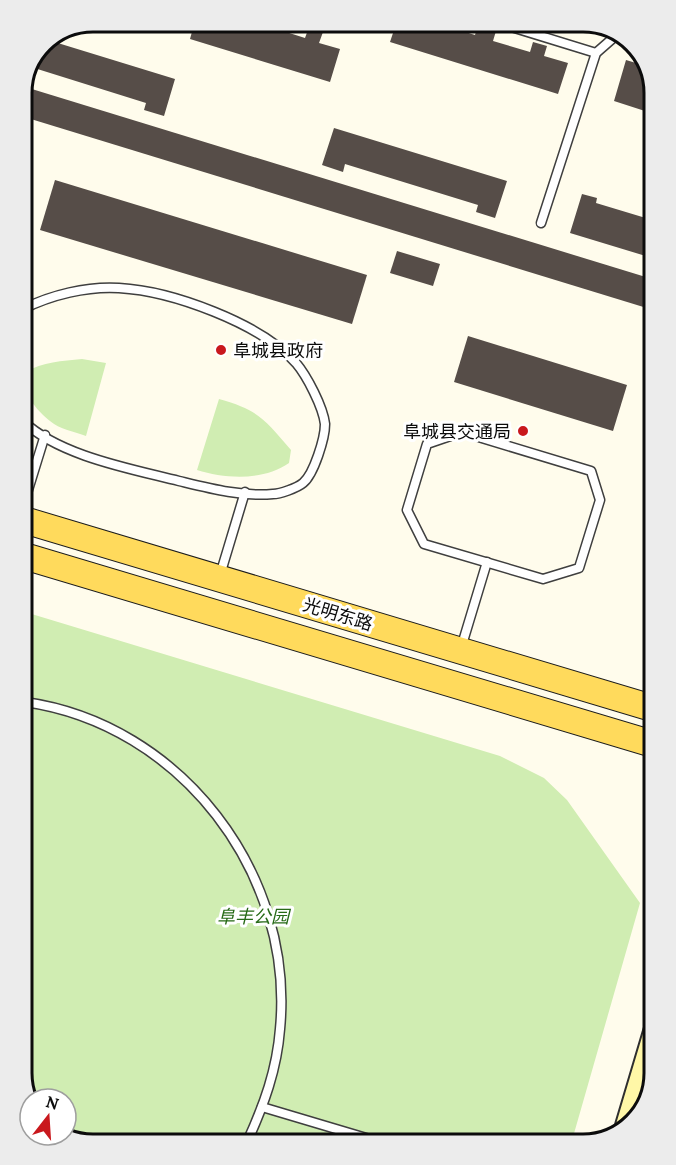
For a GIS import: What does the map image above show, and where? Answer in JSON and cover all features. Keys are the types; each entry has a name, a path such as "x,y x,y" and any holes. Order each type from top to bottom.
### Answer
{"main road":[{"name":"光明东路","path":"32,522 644,706"},
{"name":"光明东路","path":"32,558 644,741"},
{"path":"632,1110 644,1069"}],"lane":[{"path":"528,32 596,53"},
{"path":"541,224 596,53 612,39"},
{"path":"32,304 41,300 71,294 119,288 153,294 225,317 257,332 276,345 295,363 312,388 325,424 318,458 303,483 274,494 217,490 151,474 70,450 32,427"},
{"path":"462,432 591,471 600,500 579,568 543,579 487,562 424,544 407,510 427,444 462,432"},
{"path":"32,477 45,435"},
{"path":"219,578 245,492"},
{"path":"460,650 487,562"},
{"path":"32,704 90,719 143,747 189,784 210,805 244,854 267,909 280,968 279,1038 272,1077 251,1133"},
{"path":"262,1107 351,1134"}],"green space":[{"path":"82,359 106,363 86,436 54,424 32,402 32,369 53,362"},
{"path":"219,399 243,407 260,417 291,450 289,463 268,473 244,477 197,470"},
{"name":"阜丰公园","path":"32,614 500,756 544,778 567,800 640,903 574,1134 78,1131 78,1087 34,1087 32,1080"}],"building":[{"path":"192,32 286,32 305,38 307,32 323,32 319,43 340,49 330,82 190,39"},
{"path":"393,32 466,32 475,35 476,32 496,32 493,41 530,52 533,42 547,46 544,56 568,63 558,94 390,42"},
{"path":"58,43 175,79 164,116 144,110 146,103 36,69 49,49"},
{"path":"626,60 636,63 644,85 644,111 614,101"},
{"path":"32,89 644,276 644,307 32,119"},
{"path":"334,128 507,181 495,218 476,212 478,205 345,164 343,172 322,165"},
{"path":"55,180 367,275 352,324 40,230"},
{"path":"582,194 597,198 596,203 644,217 644,255 570,233"},
{"path":"397,251 440,264 433,286 390,273"},
{"path":"468,336 627,385 613,431 454,382"}],"place":[{"name":"阜城县政府","path":"221,350"},
{"name":"阜城县交通局","path":"523,431"}]}
